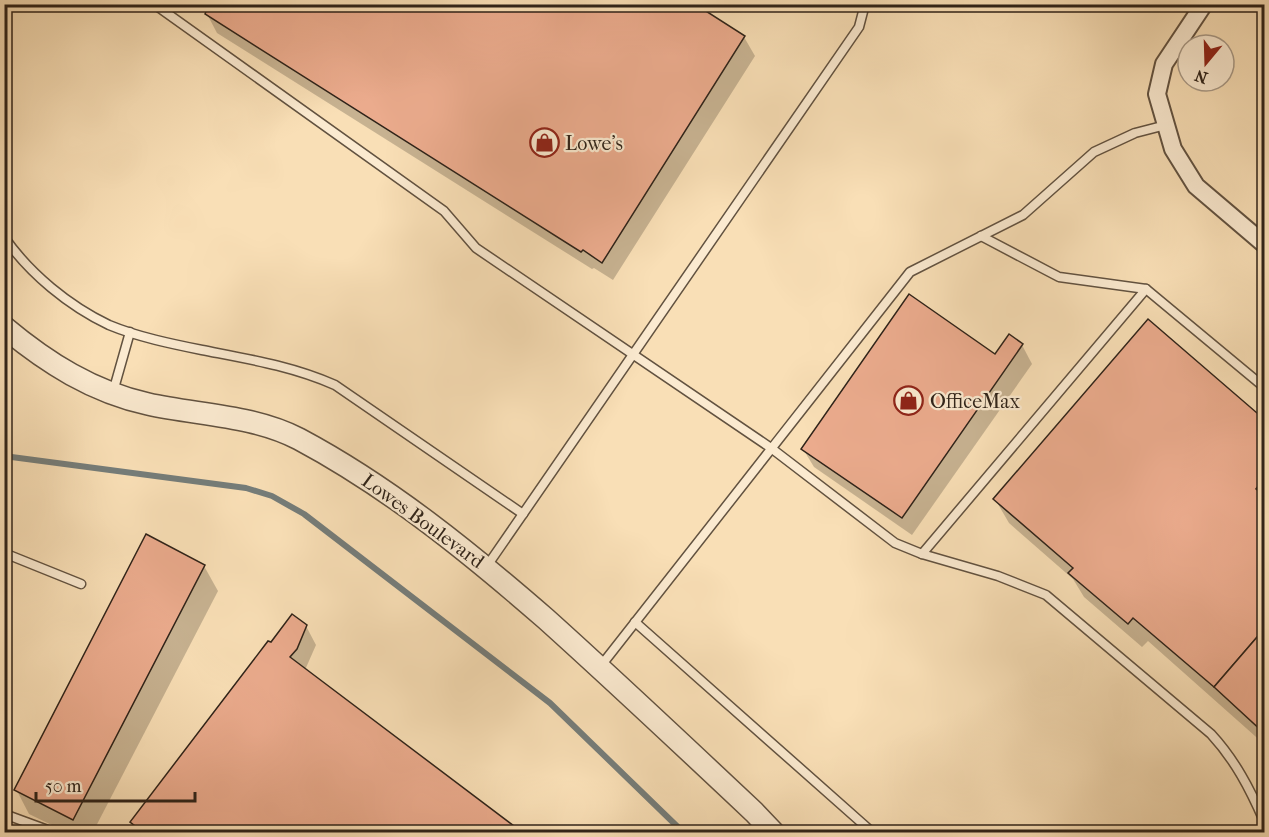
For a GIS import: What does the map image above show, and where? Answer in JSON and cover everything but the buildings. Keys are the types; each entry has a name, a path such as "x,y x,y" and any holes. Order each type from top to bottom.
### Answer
{"street":[{"path":"1204,4 1164,64 1157,94 1173,149 1196,186 1264,244"},
{"name":"Lowes Boulevard","path":"4,327 35,353 65,372 113,393 146,404 258,423 295,437 331,456 408,507 486,567 600,667 773,832"}],"lane":[{"path":"4,13 10,4"},
{"path":"154,4 444,211 476,248 771,448 896,543 922,554 1017,582 1046,595 1061,606 1211,734 1228,754 1251,790 1264,821"},
{"path":"486,567 860,27 865,4"},
{"path":"600,667 910,272 1023,214 1094,152 1135,133 1166,125"},
{"path":"981,236 1059,277 1146,289 1264,387"},
{"path":"4,237 35,273 57,292 110,325 200,350 270,363 318,377 335,385 523,514"},
{"path":"922,554 1146,289"},
{"path":"113,393 130,332"},
{"path":"4,553 81,584"},
{"path":"635,622 872,832"},
{"path":"4,814 53,832"}],"waterway":[{"path":"4,456 246,488 272,496 304,514 550,703 683,832"}],"place":[{"name":"Lowe's","path":"544,143"},
{"name":"OfficeMax","path":"909,401"}]}
